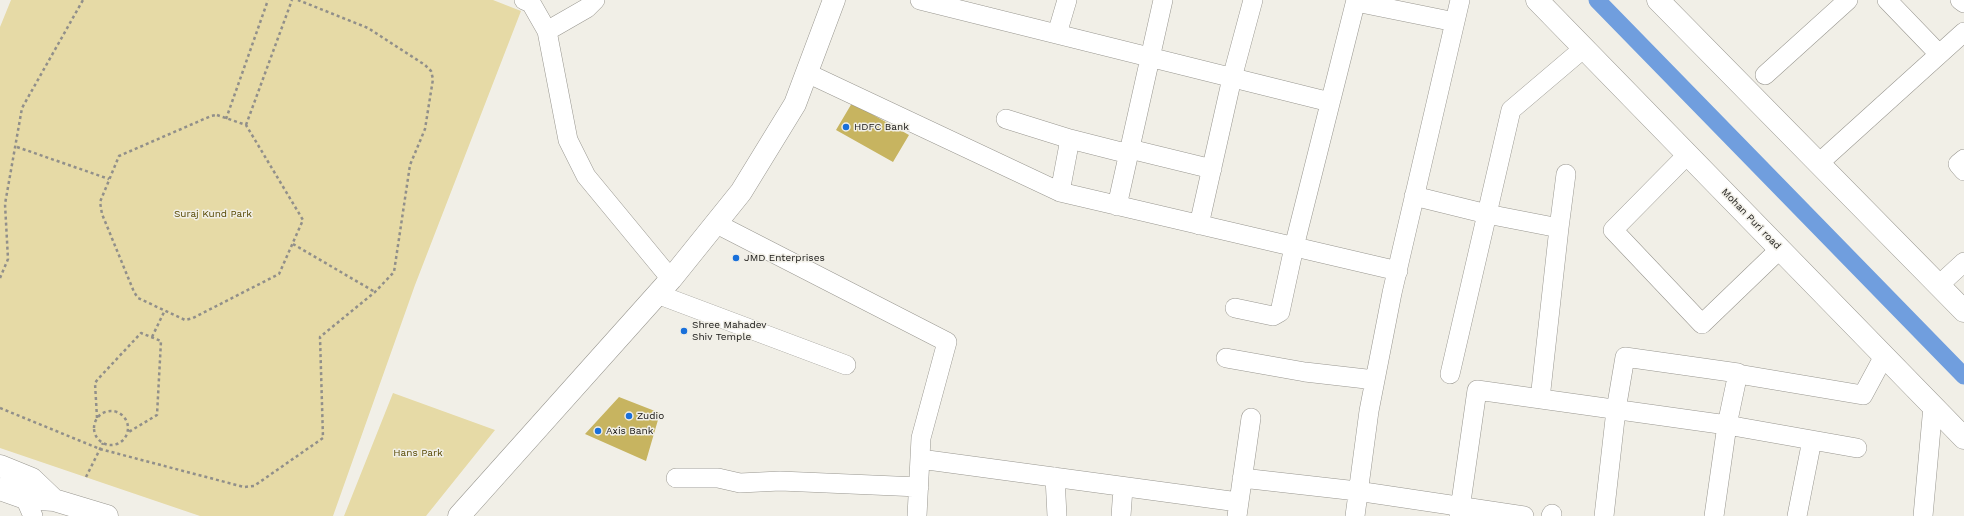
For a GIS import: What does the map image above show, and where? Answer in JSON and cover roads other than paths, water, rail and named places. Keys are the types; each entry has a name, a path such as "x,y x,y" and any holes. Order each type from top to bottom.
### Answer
{"street":[{"path":"524,0 531,3 547,31 568,140 586,176 664,286 846,365"},
{"path":"547,31 587,8 595,0"},
{"path":"459,516 664,286 741,192 795,104 834,0"},
{"path":"920,0 1330,102"},
{"path":"1057,34 1067,0"},
{"path":"1117,206 1163,0"},
{"path":"1199,225 1232,78 1253,0"},
{"path":"1355,516 1357,491 1375,380 1414,196 1460,0"},
{"name":"Mohan Puri road","path":"1537,0 1964,438"},
{"path":"1658,0 1964,311"},
{"path":"1765,74 1848,0"},
{"path":"1887,0 1939,54"},
{"path":"1960,0 1964,4"},
{"path":"1235,308 1273,316 1280,312 1294,247 1356,1 1454,22"},
{"path":"1818,163 1964,32"},
{"path":"1450,374 1511,110 1584,48"},
{"path":"807,73 1060,192 1398,271"},
{"path":"1006,119 1070,138 1212,170"},
{"path":"1060,192 1070,138"},
{"path":"1688,154 1613,230 1702,324 1780,249"},
{"path":"1964,159 1958,164 1964,171"},
{"path":"1540,399 1566,174"},
{"path":"1414,196 1487,214 1559,228"},
{"path":"715,223 947,342 921,438 917,516"},
{"path":"1939,285 1964,262"},
{"path":"1604,516 1616,410 1624,357 1863,395 1884,356"},
{"path":"1226,358 1305,372 1375,380"},
{"path":"1714,516 1727,425 1738,374"},
{"path":"1459,511 1477,390 1727,425 1857,448"},
{"path":"1923,516 1933,406"},
{"path":"920,459 1055,477 1237,509 1251,418"},
{"path":"1797,516 1812,440"},
{"path":"0,466 30,498"},
{"path":"1055,477 1057,516"},
{"path":"676,478 718,478 740,483 780,481 919,487"},
{"path":"1242,478 1357,491 1459,511 1524,516"},
{"path":"1121,516 1123,488"},
{"path":"0,489 30,498 54,500 107,516"}],"waterway":[{"path":"1597,0 1964,376"}],"place":[{"name":"HDFC Bank","path":"846,127"},
{"name":"JMD Enterprises","path":"736,258"},
{"name":"Shree Mahadev Shiv Temple","path":"684,331"},
{"name":"Zudio","path":"629,416"},
{"name":"Axis Bank","path":"598,431"}],"park label":[{"name":"Suraj Kund Park","path":"213,214"},
{"name":"Hans Park","path":"418,453"}]}
